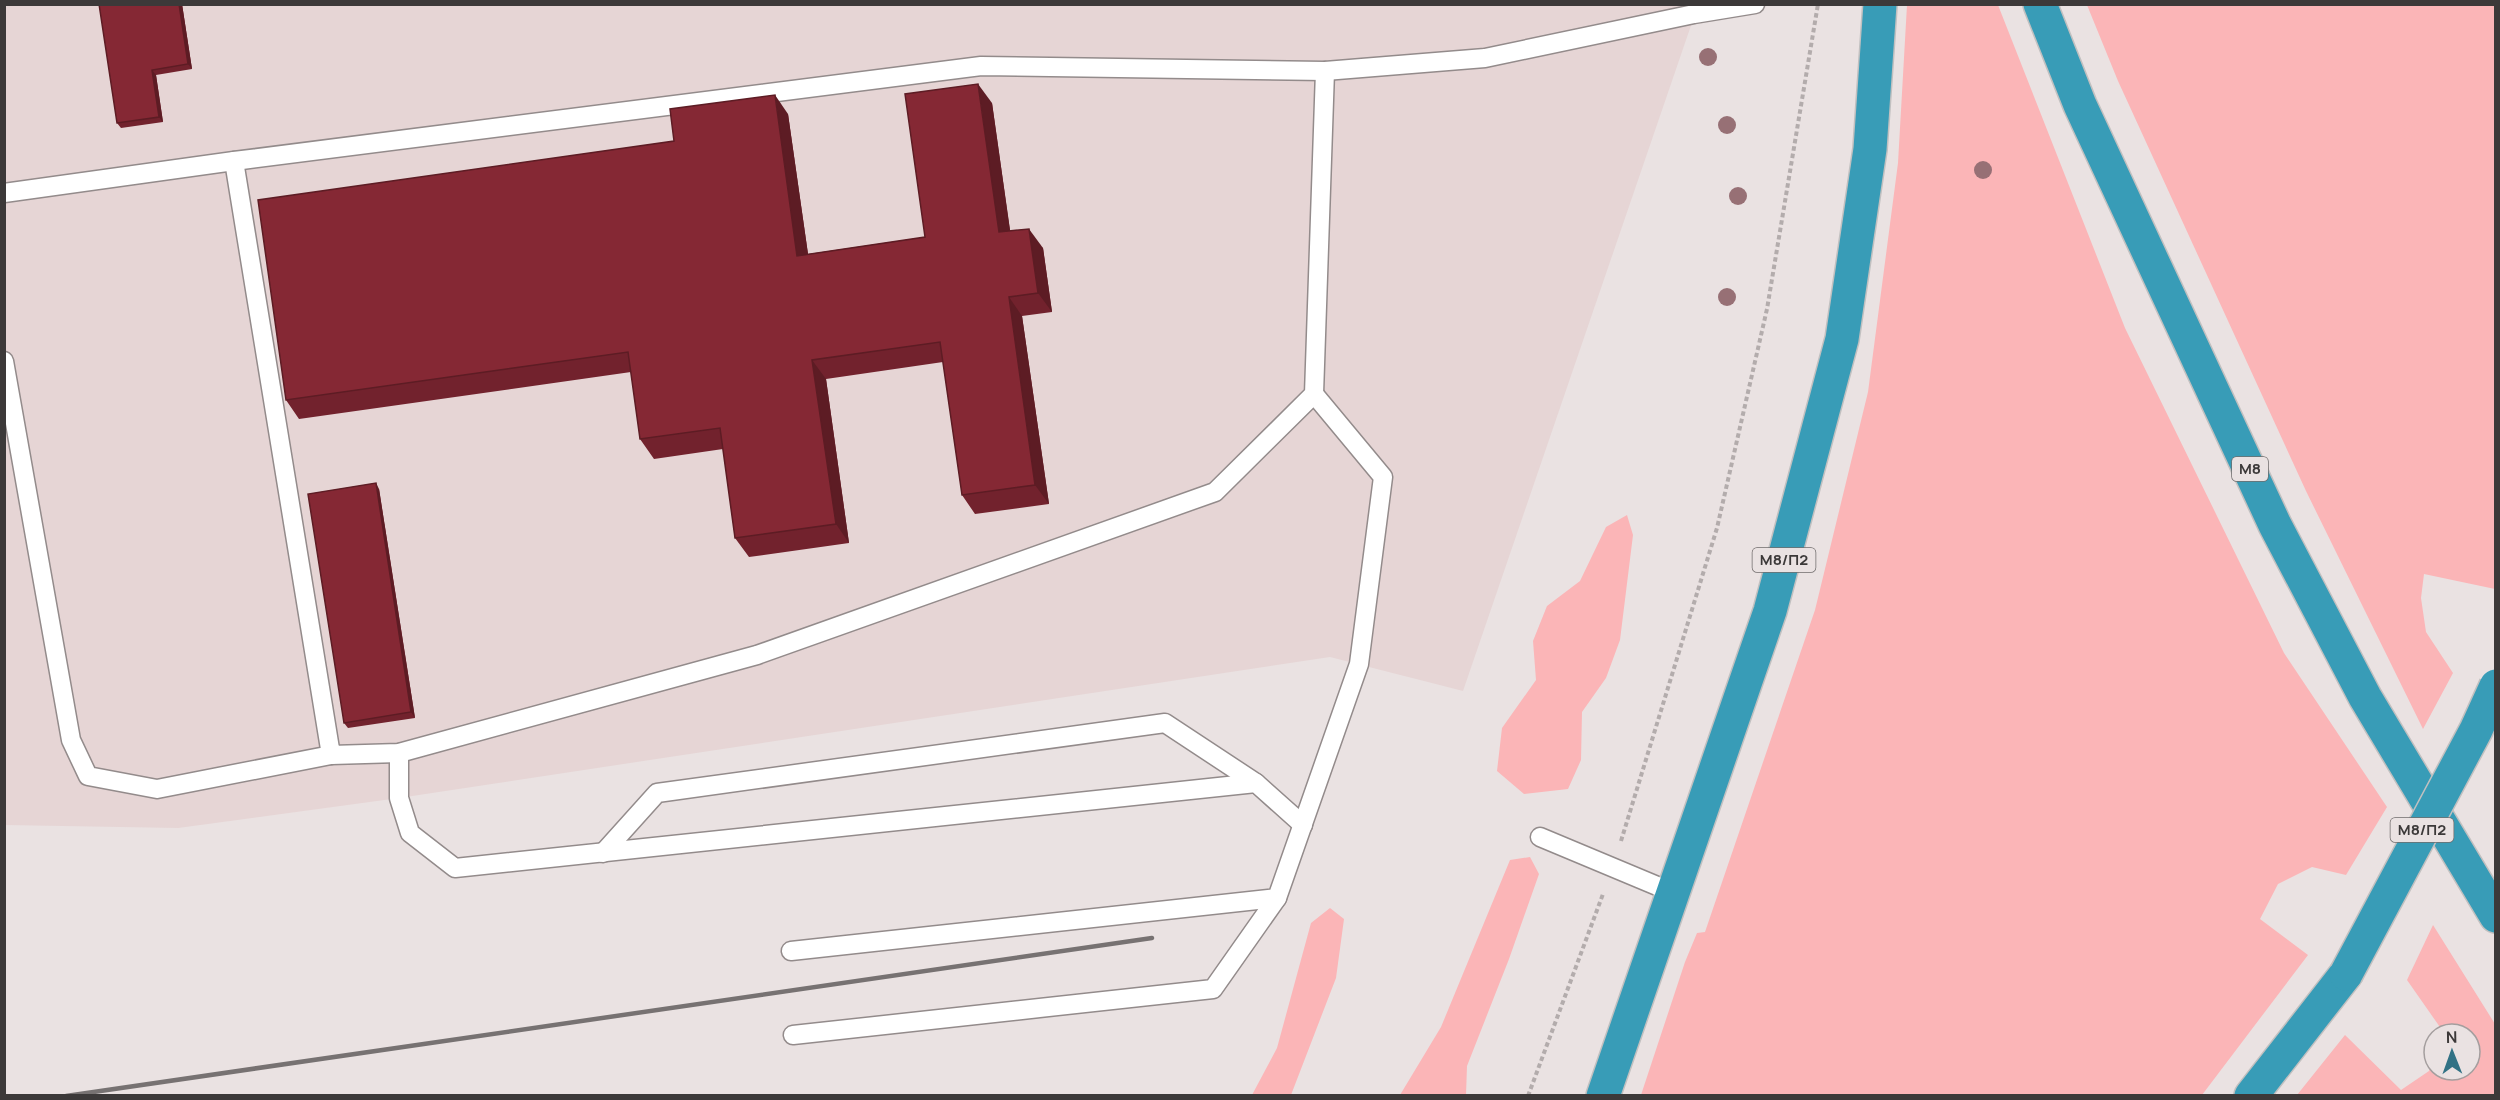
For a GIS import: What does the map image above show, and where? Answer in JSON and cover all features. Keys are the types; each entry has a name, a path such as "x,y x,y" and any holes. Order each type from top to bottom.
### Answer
{"highway":[{"name":"М8/П2","path":"1603,1095 1770,611 1842,339 1870,149 1880,4"},
{"name":"М8","path":"2040,4 2080,105 2275,525 2365,697 2496,916"},
{"name":"М8/П2","path":"2251,1095 2346,974 2476,730 2496,686"}],"lane":[{"path":"4,193 234,161 981,66 1324,71 1485,58 1694,14 1755,4"},
{"path":"793,1035 1213,989 1277,898 1359,664 1383,477 1314,394 1324,71"},
{"path":"234,161 331,755"},
{"path":"4,361 71,740 88,776 158,789 331,755 399,753 757,655 1215,492 1314,394"},
{"path":"603,853 657,793 1165,723 1256,783 1303,825"},
{"path":"399,753 399,798 410,833 455,868 1256,783"},
{"path":"1540,837 1674,892"},
{"path":"791,951 1277,898"}],"path":[{"path":"1528,1095 1614,866 1717,528 1767,309 1818,4"}],"shaded area":[{"path":"5,5 1698,5 1463,691 1330,657 399,798 178,828 5,825"},
{"path":"1907,5 1998,5 2125,328 2284,653 2387,807 2346,875 2312,867 2278,884 2260,919 2308,955 2202,1095 1641,1095 1685,962 1697,933 1705,932 1815,610 1868,392 1898,163"},
{"path":"2087,5 2495,5 2495,589 2424,574 2421,598 2426,632 2453,673 2423,729 2306,491 2118,81"},
{"path":"1627,515 1633,535 1620,640 1606,678 1582,712 1581,760 1568,789 1524,794 1497,771 1502,728 1536,680 1533,641 1547,606 1580,581 1606,527"},
{"path":"1530,857 1539,874 1467,1066 1466,1095 1400,1095 1441,1027 1510,860"},
{"path":"1330,908 1344,919 1336,978 1291,1095 1252,1095 1277,1048 1311,923"},
{"path":"2433,925 2495,1024 2495,1095 2297,1095 2345,1035 2401,1090 2422,1076 2422,1082 2482,1082 2482,1022 2436,1022 2407,980"}],"building":[{"path":"99,4 179,4 188,64 152,70 159,117 117,123"},
{"path":"978,84 999,232 1029,229 1038,293 1009,297 1035,485 962,495 940,342 812,360 836,524 735,538 720,428 640,439 628,352 286,400 258,200 674,141 670,109 775,95 797,256 925,237 905,94"},
{"path":"376,483 411,712 344,723 308,494"}],"railway":[{"path":"66,1096 1152,938"}]}
